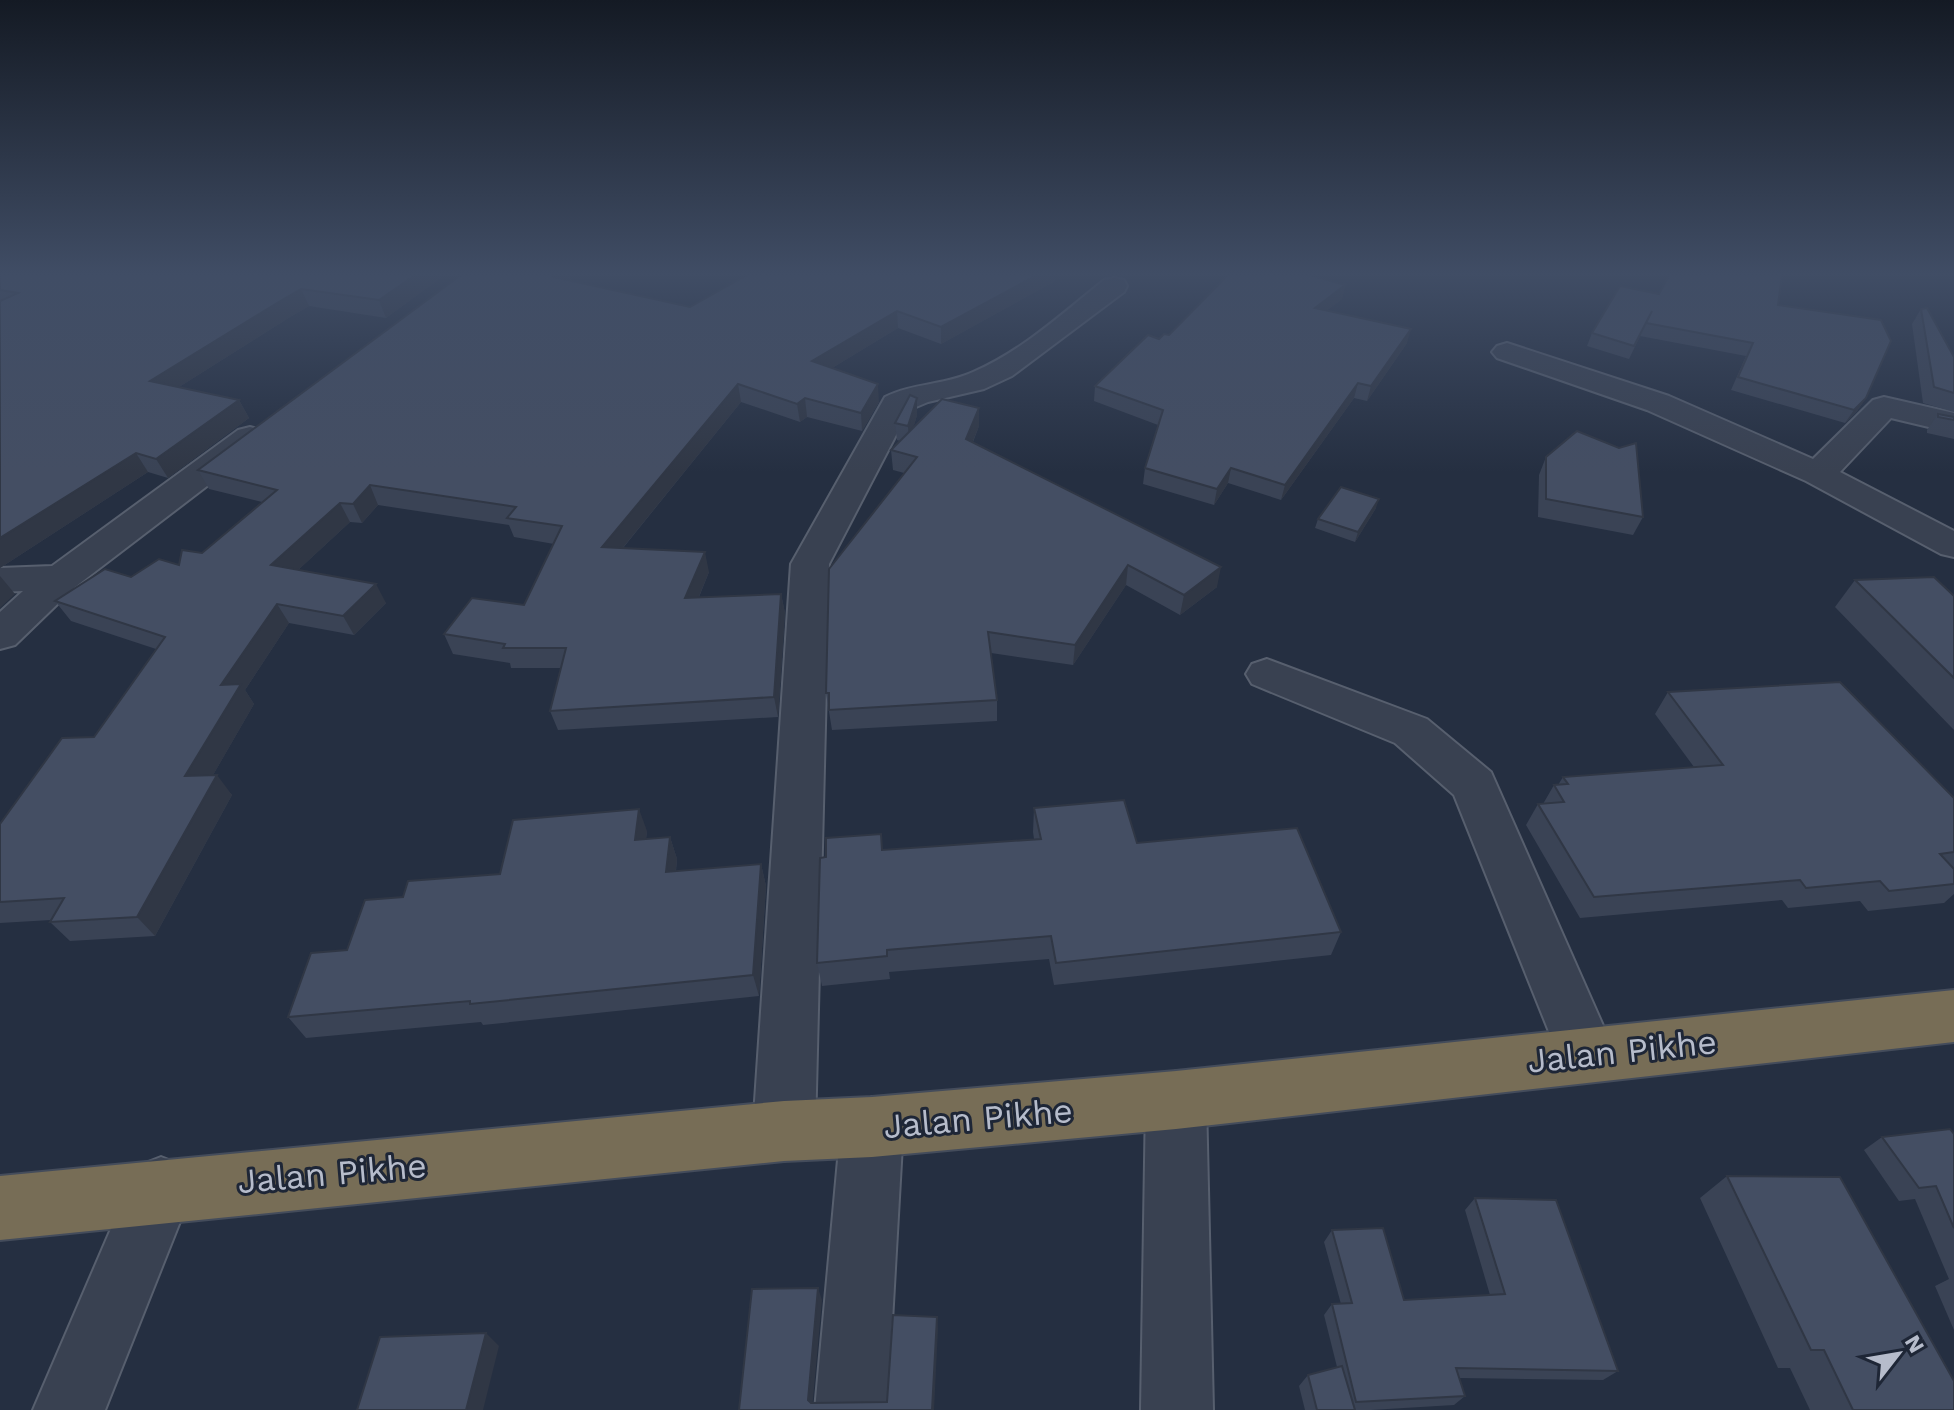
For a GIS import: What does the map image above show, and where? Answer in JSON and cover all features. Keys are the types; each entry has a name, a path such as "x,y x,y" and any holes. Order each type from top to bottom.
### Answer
{"highway":[{"name":"Jalan Pikhe","path":"0,1208 161,1189 784,1131 872,1127 1176,1100 1954,1016"}],"street":[{"path":"784,1131 810,564 896,404 918,393 981,380 1042,341"},
{"path":"1507,352 1658,403 1818,474 1954,546"},
{"path":"1818,474 1884,407 1954,423"},
{"path":"0,635 61,578 276,418"},
{"path":"0,580 61,578"},
{"path":"1267,674 1411,731 1474,785 1587,1055"},
{"path":"1176,1100 1177,1410"},
{"path":"851,1410 872,1127"},
{"path":"69,1410 161,1189"}],"building":[{"path":"0,341 216,341 150,381 239,400 156,459 136,453 0,538"},
{"path":"372,341 846,341 812,361 878,384 861,413 805,398 797,404 738,384 602,547 705,552 685,598 781,594 774,697 550,711 566,648 503,648 505,644 444,634 472,598 524,605 562,526 507,518 516,507 370,485 353,504 340,503 271,565 376,584 343,616 277,604 221,685 241,684 185,776 217,775 137,917 50,922 64,898 0,902 0,824 62,738 94,737 165,637 55,601 105,569 131,577 159,559 179,565 182,550 202,553 277,490 198,470"},
{"path":"1142,341 1403,341 1371,386 1358,383 1285,485 1231,468 1217,489 1145,468 1163,410 1095,386"},
{"path":"1617,341 1637,341 1634,346"},
{"path":"1741,341 1891,341 1866,398 1854,410 1738,377 1753,343"},
{"path":"1926,341 1945,341 1954,357 1954,393 1934,387"},
{"path":"910,395 917,398 908,426 895,423"},
{"path":"942,399 979,408 966,439 1221,567 1184,595 1128,565 1075,645 988,632 997,700 829,710 829,693 826,693 829,569 917,457 891,450"},
{"path":"1938,414 1954,417 1954,420 1938,417"},
{"path":"1577,431 1619,448 1636,443 1643,517 1546,499 1546,457"},
{"path":"1341,487 1379,499 1358,532 1318,519"},
{"path":"1934,577 1954,596 1954,678 1855,580"},
{"path":"1840,682 1954,798 1954,852 1940,854 1954,869 1954,884 1889,891 1880,881 1806,888 1800,880 1594,897 1538,804 1564,802 1554,785 1568,784 1563,777 1723,765 1668,692"},
{"path":"1124,800 1137,843 1297,828 1341,932 1056,963 1051,936 887,950 887,956 817,963 820,858 826,857 826,838 881,834 882,850 1041,839 1034,808"},
{"path":"639,809 635,840 670,837 666,872 761,864 753,975 470,1004 470,1001 288,1017 311,953 347,950 365,900 403,897 408,881 500,874 513,820"},
{"path":"1950,1129 1954,1134 1954,1228 1936,1186 1919,1188 1882,1137"},
{"path":"1727,1176 1840,1177 1954,1381 1954,1410 1853,1410 1824,1350 1811,1350"},
{"path":"1475,1198 1556,1200 1618,1371 1456,1368 1465,1396 1356,1402 1332,1304 1352,1303 1332,1230 1383,1228 1404,1300 1505,1294"},
{"path":"818,1288 808,1400 811,1403 887,1402 893,1315 937,1317 932,1410 739,1410 752,1289"},
{"path":"486,1333 466,1410 357,1410 380,1337"},
{"path":"1342,1366 1355,1410 1317,1410 1308,1375"}]}
